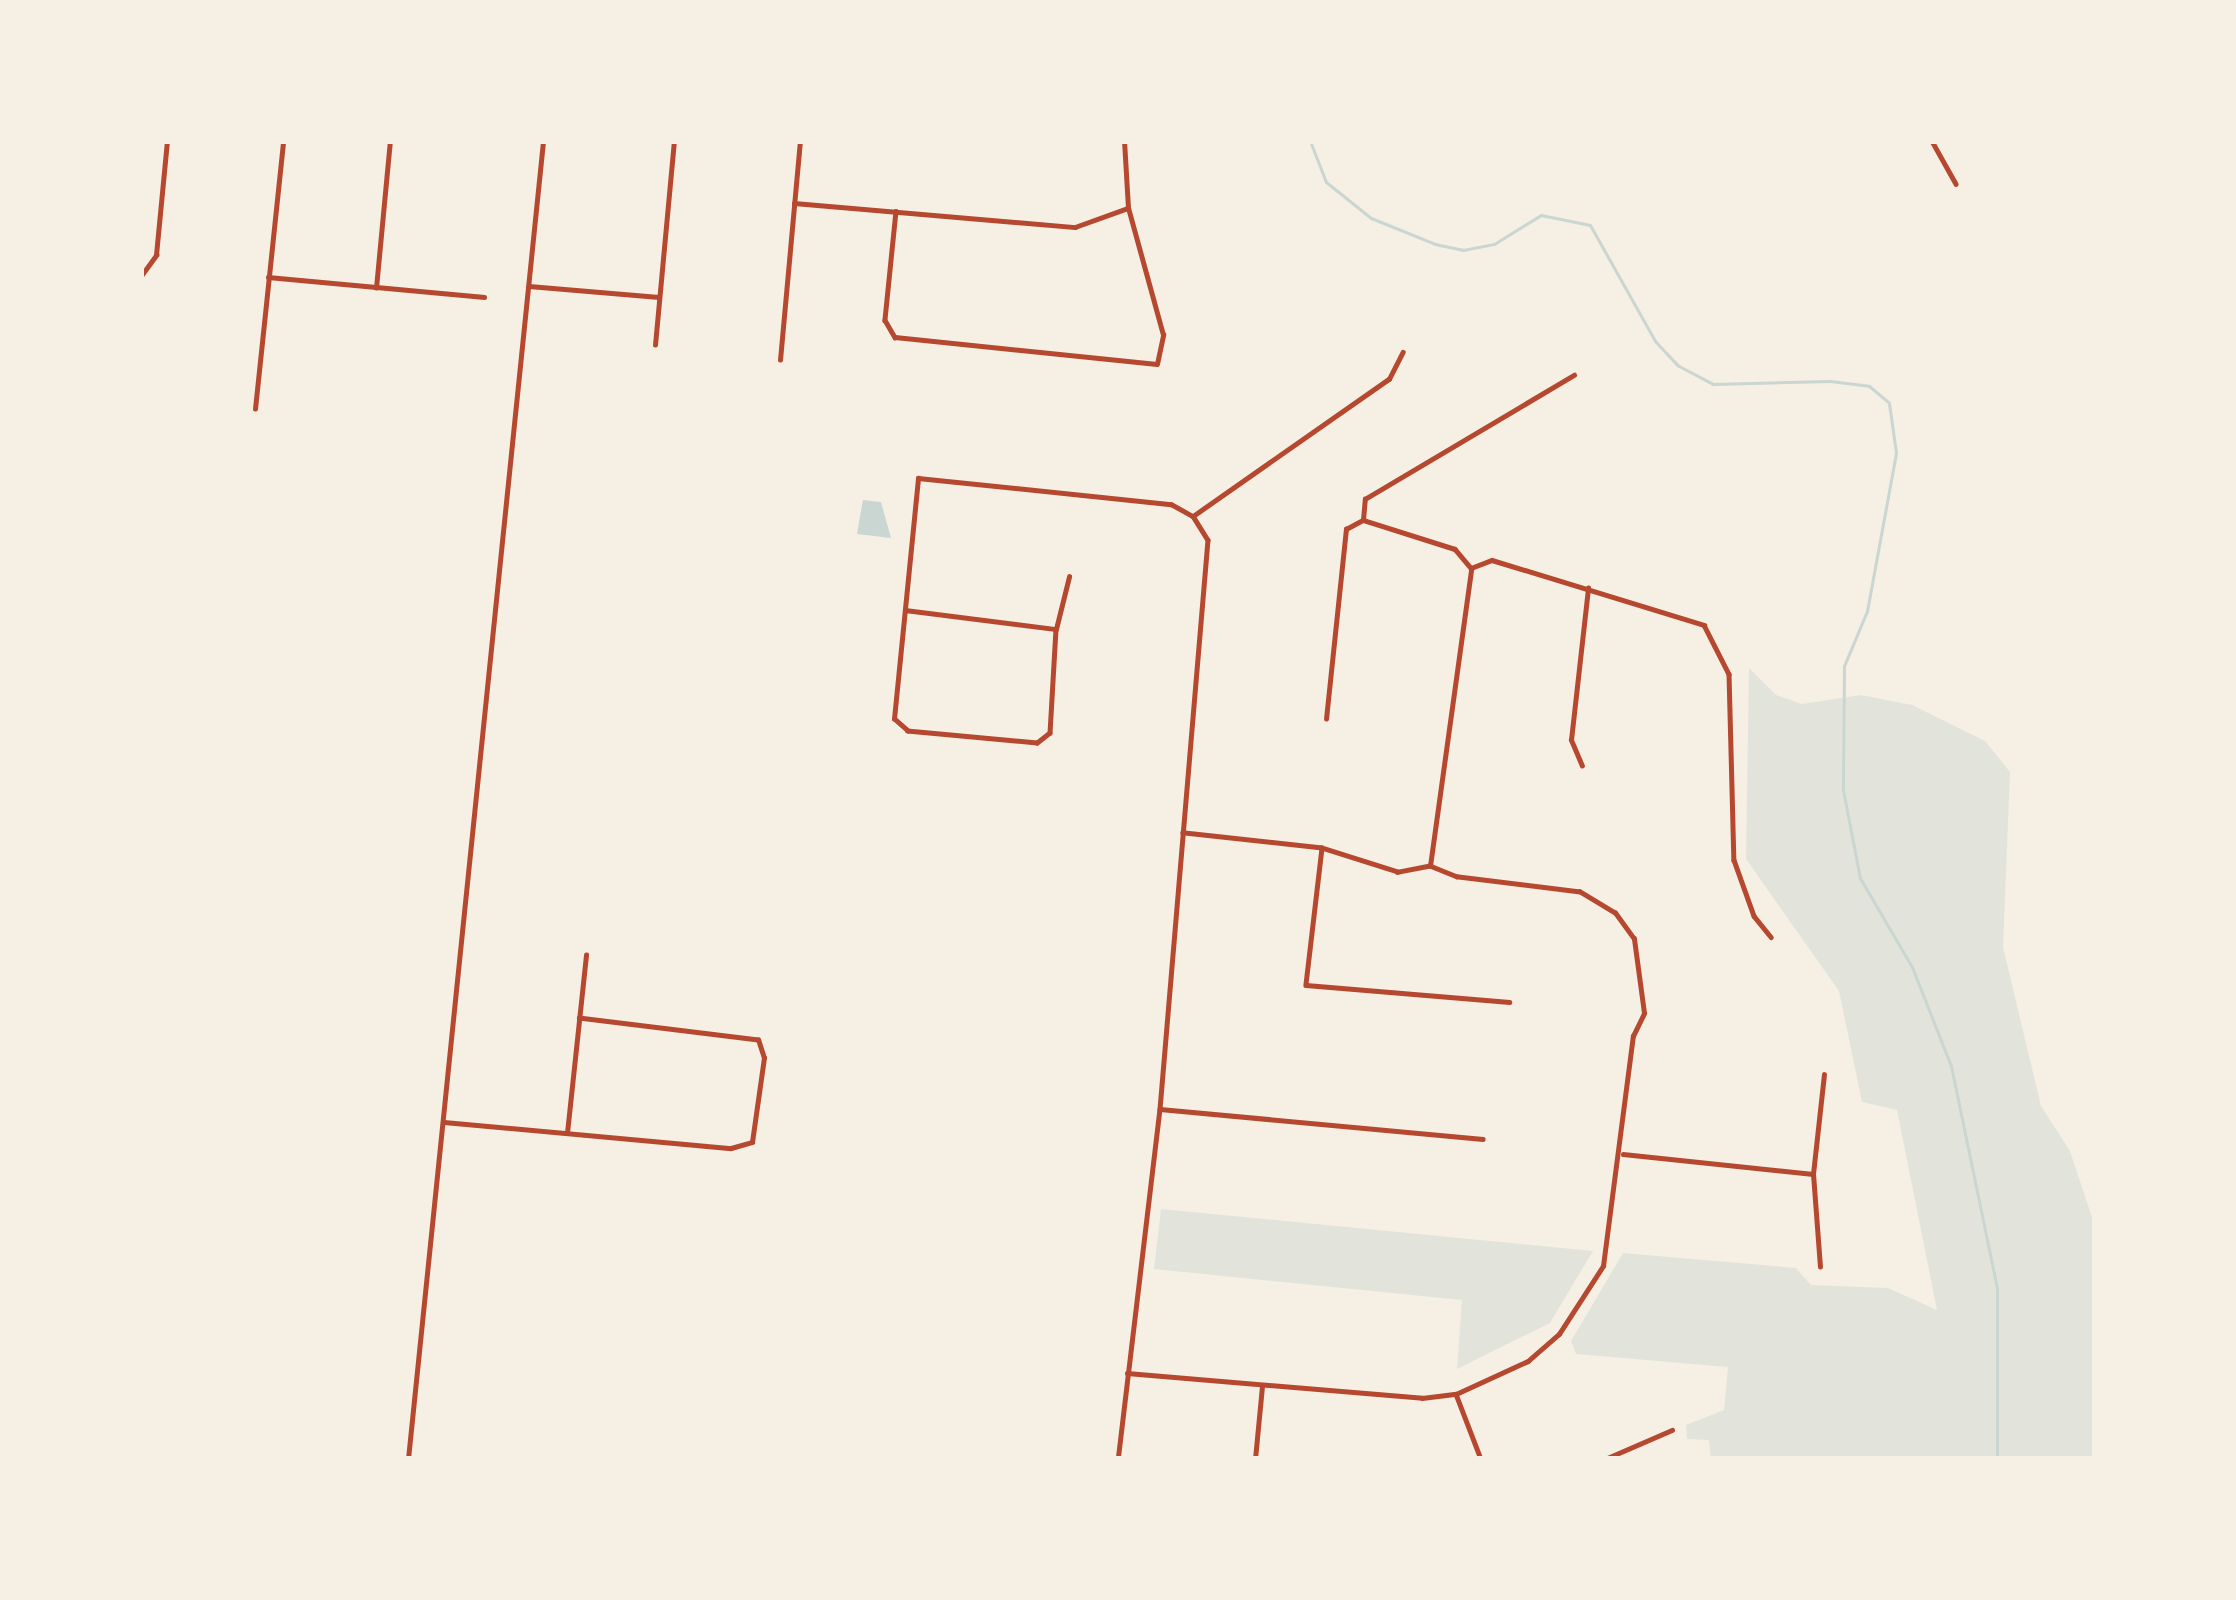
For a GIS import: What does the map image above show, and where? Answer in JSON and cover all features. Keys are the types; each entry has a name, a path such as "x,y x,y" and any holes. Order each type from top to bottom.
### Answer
{"street":[{"path":"141,276 156,256 167,141"},
{"path":"255,409 283,141"},
{"path":"376,288 390,141"},
{"path":"408,1459 543,141"},
{"path":"655,345 674,141"},
{"path":"780,360 800,141"},
{"path":"896,211 885,320 896,337 1157,364 1162,335 1128,208 1124,141"},
{"path":"1932,141 1956,184"},
{"path":"794,203 1075,227 1128,208"},
{"path":"268,277 484,297"},
{"path":"530,286 659,296"},
{"path":"1193,516 1389,379 1403,352"},
{"path":"1363,520 1365,499 1574,374"},
{"path":"1069,577 1056,629 1051,733 1032,744 898,726 918,478 1163,502 1193,516 1210,552 1160,1109 1118,1459"},
{"path":"1326,719 1346,529 1363,520 1455,549 1471,568 1430,866"},
{"path":"1471,568 1492,560 1684,614 1718,641 1729,674 1733,860 1754,916 1771,937"},
{"path":"1582,766 1571,740 1588,586"},
{"path":"905,610 1056,629"},
{"path":"1127,1373 1262,1386 1456,1394 1528,1361 1584,1299 1603,1265 1623,1154 1633,1036 1644,1013 1634,939 1615,914 1580,892 1457,877 1430,866 1398,872 1322,848 1183,832"},
{"path":"1322,848 1306,985 1509,1002"},
{"path":"567,1133 586,955"},
{"path":"444,1122 730,1148 746,1147 756,1134 764,1058 758,1040 580,1018"},
{"path":"1820,1268 1813,1174 1823,1075"},
{"path":"1160,1109 1483,1138"},
{"path":"1623,1154 1813,1174"},
{"path":"1255,1459 1262,1386"},
{"path":"1456,1394 1481,1459"},
{"path":"1605,1459 1672,1430"}],"shaded area":[{"path":"863,500 881,502 891,538 857,534"},
{"path":"1749,668 1776,695 1802,704 1861,695 1912,705 1985,741 2010,772 2003,947 2041,1106 2070,1151 2095,1226 2095,1459 1711,1459 1709,1440 1687,1439 1686,1425 1724,1410 1728,1367 1576,1354 1571,1341 1623,1253 1796,1268 1811,1285 1888,1288 1937,1310 1897,1110 1862,1102 1839,991 1746,859"},
{"path":"1161,1209 1593,1251 1550,1323 1457,1369 1462,1300 1154,1269"}],"waterway":[{"path":"1310,141 1326,182 1371,218 1435,244 1463,250 1494,244 1541,215 1590,225 1655,341 1677,365 1713,384 1830,381 1869,386 1889,403 1896,453 1867,611 1844,666 1843,790 1860,878 1912,967 1951,1066 1997,1288 1997,1459"}]}
